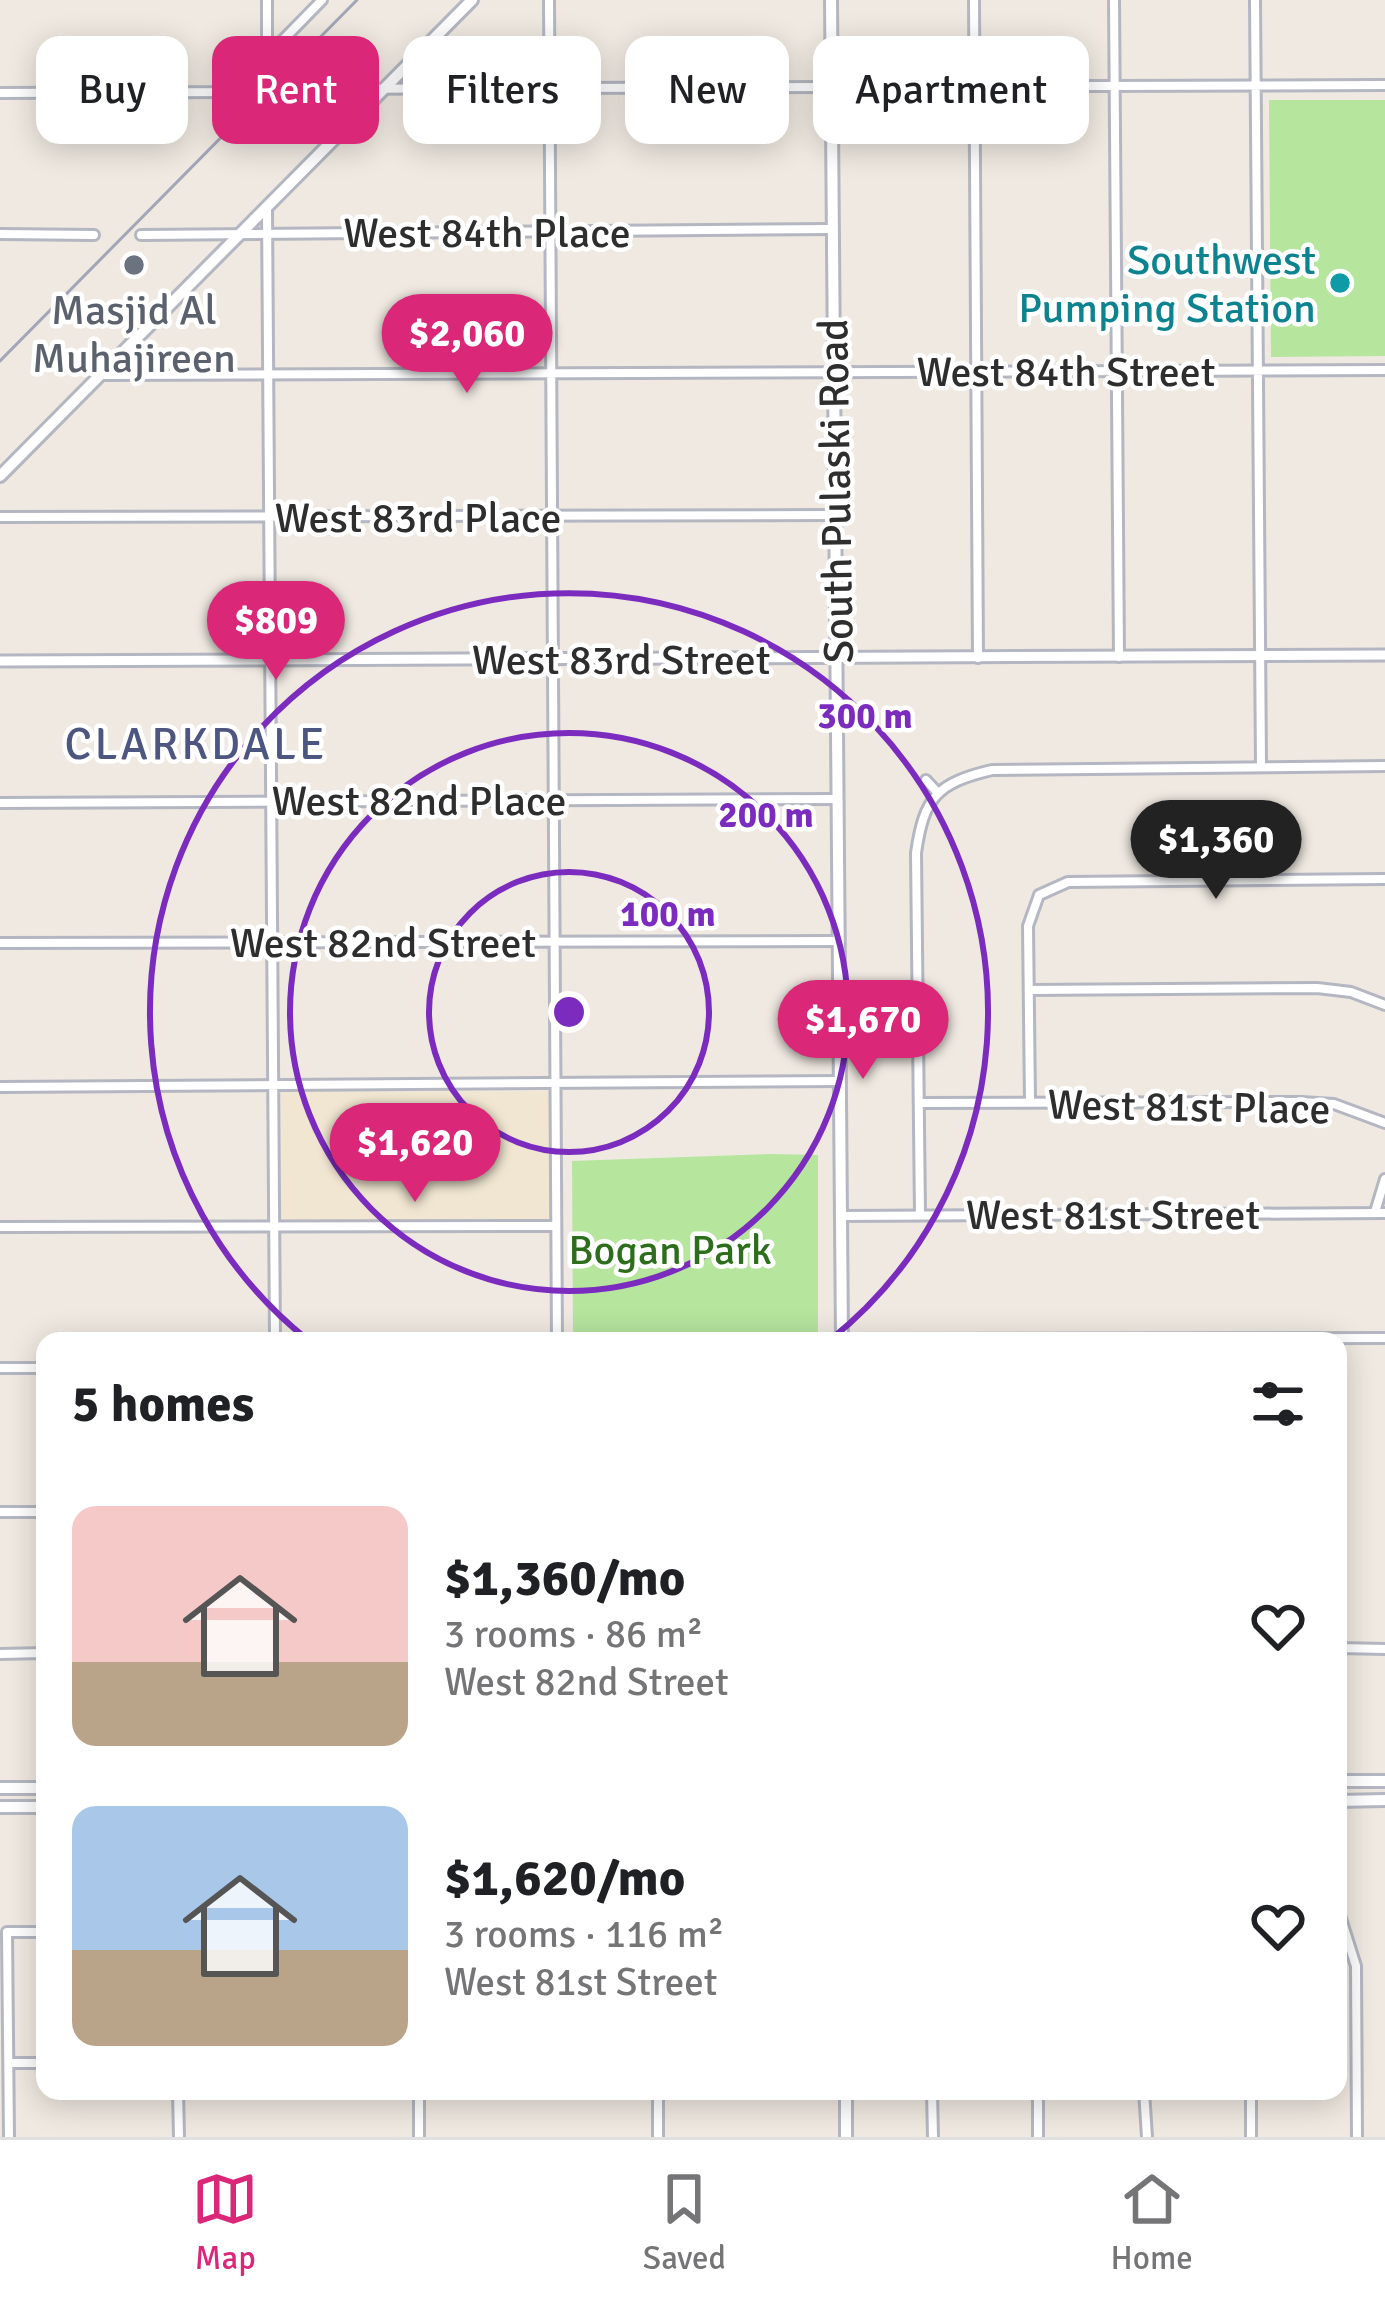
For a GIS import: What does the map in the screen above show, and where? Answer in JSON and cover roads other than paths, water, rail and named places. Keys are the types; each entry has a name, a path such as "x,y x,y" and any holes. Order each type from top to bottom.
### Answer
{"main road":[{"path":"0,476 472,0"},
{"name":"South Pulaski Road","path":"831,0 831,36"},
{"name":"South Pulaski Road","path":"832,144 842,1332"},
{"path":"1347,1781 1385,1780"},
{"path":"0,1788 36,1787"},
{"path":"1347,1801 1385,1800"},
{"path":"0,1807 36,1807"},
{"path":"846,2100 846,2137"}],"street":[{"path":"267,0 267,36"},
{"path":"287,36 322,0"},
{"path":"549,0 549,36"},
{"path":"974,0 974,36"},
{"path":"1114,0 1119,657"},
{"path":"1255,0 1262,767"},
{"path":"1089,87 1385,85"},
{"path":"601,89 813,88"},
{"path":"379,89 403,89"},
{"path":"0,93 212,92"},
{"path":"550,144 557,1332"},
{"path":"974,144 978,658"},
{"path":"267,207 275,1332"},
{"name":"West 84th Place","path":"141,236 833,230"},
{"path":"0,235 94,235"},
{"name":"West 84th Street","path":"100,376 1385,370"},
{"name":"West 83rd Place","path":"0,518 836,515"},
{"name":"West 83rd Street","path":"0,661 1385,655"},
{"path":"920,1215 916,853 922,814 937,792 992,770 1385,766"},
{"path":"926,780 937,792"},
{"name":"West 82nd Place","path":"0,803 838,799"},
{"path":"1030,1102 1028,926 1036,891 1068,882 1385,879"},
{"name":"West 82nd Street","path":"0,943 839,941"},
{"path":"1029,990 1317,988 1351,992 1385,1005"},
{"path":"0,1087 840,1081"},
{"name":"West 81st Place","path":"919,1103 1301,1102 1334,1104 1385,1123"},
{"path":"1380,1212 1385,1179"},
{"name":"West 81st Street","path":"841,1216 1380,1212"},
{"path":"0,1227 556,1226"},
{"path":"1347,1338 1385,1338"},
{"path":"0,1368 36,1368"},
{"path":"0,1512 36,1512"},
{"path":"1347,1648 1385,1648"},
{"path":"0,1654 36,1653"},
{"path":"9,2137 7,1932 36,1932"},
{"path":"1347,1938 1356,1966 1357,2137"},
{"path":"9,2063 36,2063"},
{"path":"178,2100 178,2137"},
{"path":"419,2100 419,2137"},
{"path":"658,2100 658,2137"},
{"path":"932,2100 933,2137"},
{"path":"1038,2100 1039,2137"},
{"path":"1145,2100 1147,2137"},
{"path":"1251,2100 1251,2137"}],"railway":[{"path":"0,361 357,0"}],"place":[{"name":"Masjid Al Muhajireen","path":"134,265"},
{"name":"Southwest Pumping Station","path":"1340,283"}],"district":[{"name":"CLARKDALE","path":"196,743"}],"park label":[{"name":"Bogan Park","path":"670,1249"}]}
